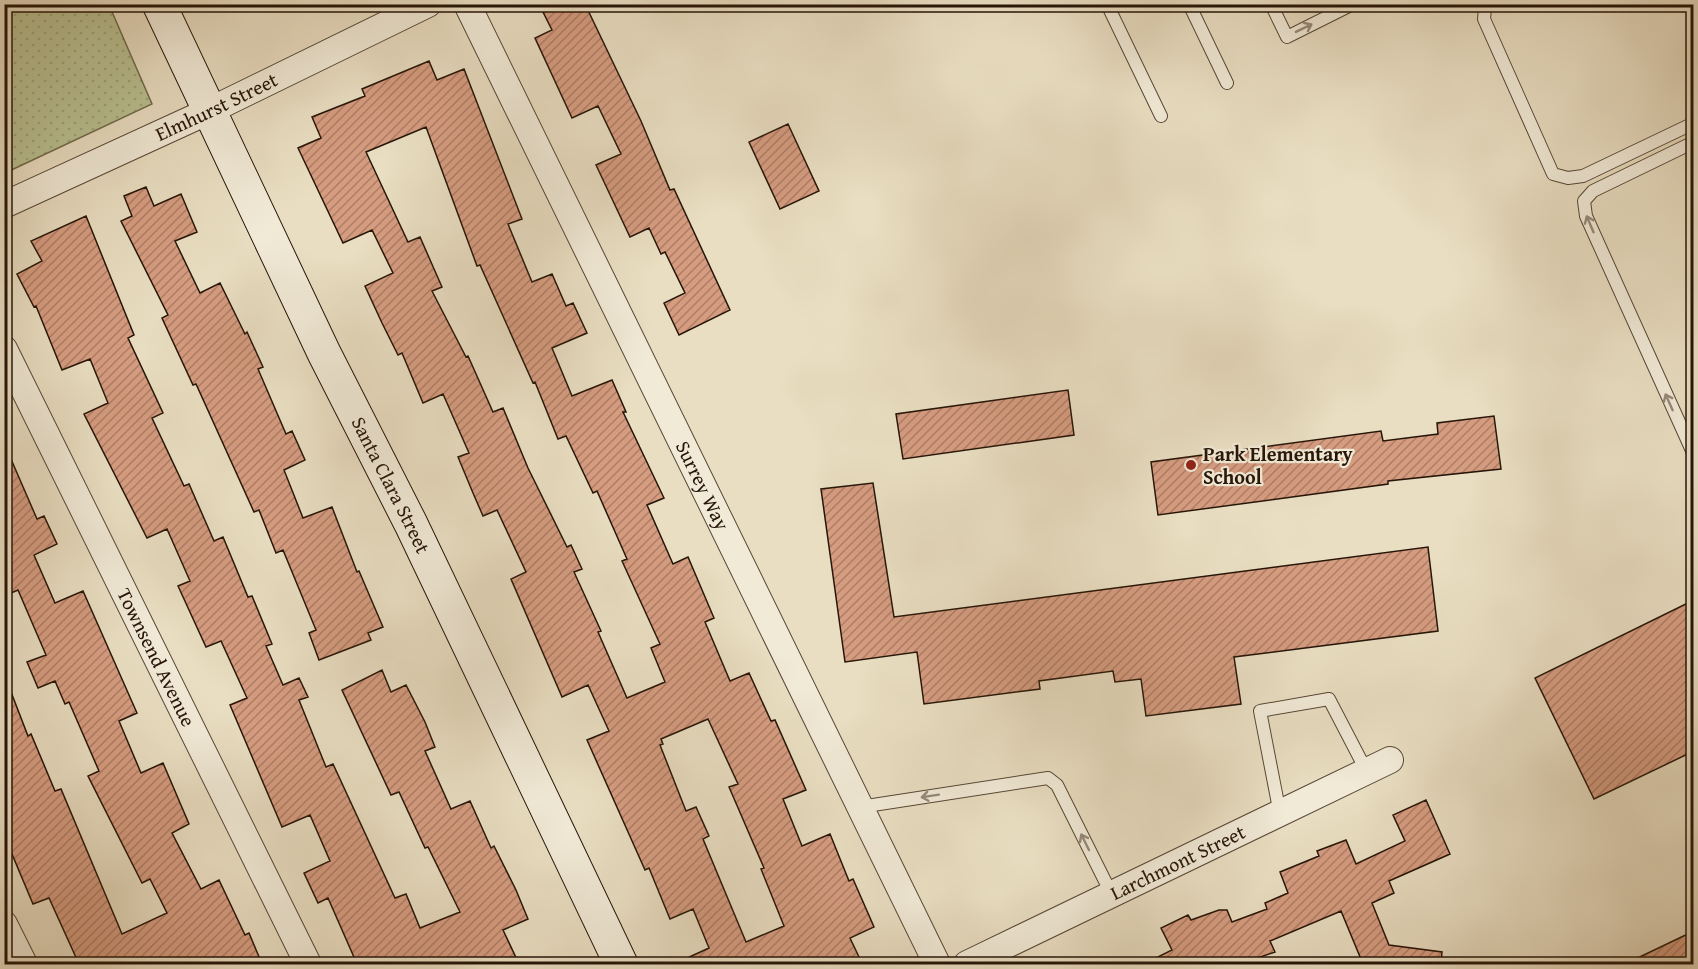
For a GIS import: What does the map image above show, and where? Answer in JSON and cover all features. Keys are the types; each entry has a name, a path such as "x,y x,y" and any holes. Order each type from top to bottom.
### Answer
{"main road":[{"name":"Santa Clara Street","path":"159,4 324,354 411,524 621,964"}],"street":[{"name":"Elmhurst Street","path":"4,205 209,111 428,4"},
{"name":"Surrey Way","path":"467,4 937,964"},
{"name":"Townsend Avenue","path":"4,349 308,964"},
{"name":"Larchmont Street","path":"967,964 1390,760"},
{"path":"4,924 24,964"}],"lane":[{"path":"1107,4 1161,116"},
{"path":"1189,4 1227,83"},
{"path":"1271,4 1287,37 1353,4"},
{"path":"1491,4 1485,8 1484,20 1553,174 1568,178 1583,176 1694,123"},
{"path":"1694,142 1593,191 1584,201 1586,216 1694,455"},
{"path":"1280,814 1260,711 1329,699 1367,772"},
{"path":"860,807 1048,778 1057,785 1112,895"}],"green space":[{"path":"4,5 109,5 152,104 5,173"}],"building":[{"path":"559,4 585,4 641,121 670,190 674,189 730,310 679,335 664,303 685,293 665,252 661,254 649,228 630,237 596,165 621,154 598,106 572,118 535,38 552,30 543,12"},
{"path":"429,61 437,80 464,69 522,219 508,224 532,282 552,274 566,306 573,303 587,333 552,348 572,396 612,380 626,412 623,412 664,498 647,505 673,564 688,557 714,618 705,622 730,681 749,673 771,721 775,720 806,790 783,799 802,846 830,834 849,881 853,879 874,927 850,938 860,959 848,964 674,964 709,948 693,909 670,919 649,868 645,870 587,740 609,731 588,685 562,697 511,579 526,572 497,510 483,516 458,457 469,453 443,394 423,403 402,353 398,355 382,323 365,286 393,273 372,230 343,243 298,148 321,138 312,117 365,96 362,89","holes":["426,127 477,266 480,265 533,383 535,382 558,439 566,436 593,493 597,491 627,559 622,561 660,644 651,648 665,682 627,698 598,632 601,631 574,572 582,569 571,545 567,547 528,468 503,408 493,412 468,356 466,357 432,291 442,287 420,237 408,242 366,152","708,719 738,784 729,787 764,868 761,869 784,926 746,942 703,839 709,836 696,807 686,811 660,745 663,744 661,739"]},
{"path":"788,124 819,191 780,209 749,142"},
{"path":"146,187 154,206 181,194 197,232 175,241 200,293 220,283 245,334 247,332 263,367 258,369 286,434 292,431 305,460 284,470 303,518 332,507 357,572 359,571 383,627 368,633 371,640 319,660 309,633 316,630 283,550 276,553 259,510 254,512 196,384 193,385 162,318 168,315 121,221 132,216 124,196"},
{"path":"86,216 134,335 128,338 163,413 152,418 184,486 189,484 214,541 223,537 248,597 252,596 272,644 266,646 283,685 299,678 308,697 299,700 326,767 333,764 395,898 406,894 420,928 460,912 428,847 425,848 399,792 391,795 342,690 382,670 391,692 406,685 425,722 435,747 425,751 451,809 470,801 491,848 494,846 516,890 528,919 503,930 519,964 357,964 328,898 318,903 304,873 330,861 310,815 282,827 230,705 247,698 221,641 206,647 178,586 190,581 167,529 147,538 84,414 108,403 90,359 62,370 36,306 34,307 17,274 42,261 31,241"},
{"path":"1068,390 1074,435 903,459 896,414"},
{"path":"1494,416 1501,469 1388,481 1388,484 1158,515 1151,462 1381,431 1383,441 1438,434 1437,423"},
{"path":"4,443 37,519 44,516 57,544 34,555 55,603 83,591 137,713 119,721 141,773 163,763 189,824 172,833 201,889 219,880 245,935 249,933 262,964 79,964 49,898 33,904 4,835 6,679 28,736 31,734 55,791 61,789 122,934 167,913 150,879 142,883 88,776 99,771 69,702 65,704 55,681 38,688 27,662 46,655 18,590 4,596"},
{"path":"873,483 894,617 1428,547 1438,631 1234,657 1241,704 1146,716 1141,679 1115,682 1113,671 1039,681 1040,689 924,704 917,652 845,662 821,489"},
{"path":"1694,600 1694,751 1594,799 1535,678"},
{"path":"1426,800 1450,854 1389,881 1394,893 1372,903 1389,945 1442,952 1441,964 1363,964 1341,911 1270,941 1275,952 1240,964 1144,964 1172,950 1161,928 1188,915 1191,920 1219,910 1227,910 1232,922 1267,909 1265,903 1288,893 1280,872 1319,856 1317,851 1346,840 1356,864 1405,841 1393,815"},
{"path":"1694,931 1694,964 1625,964"}],"place":[{"name":"Park Elementary School","path":"1191,465"}]}
